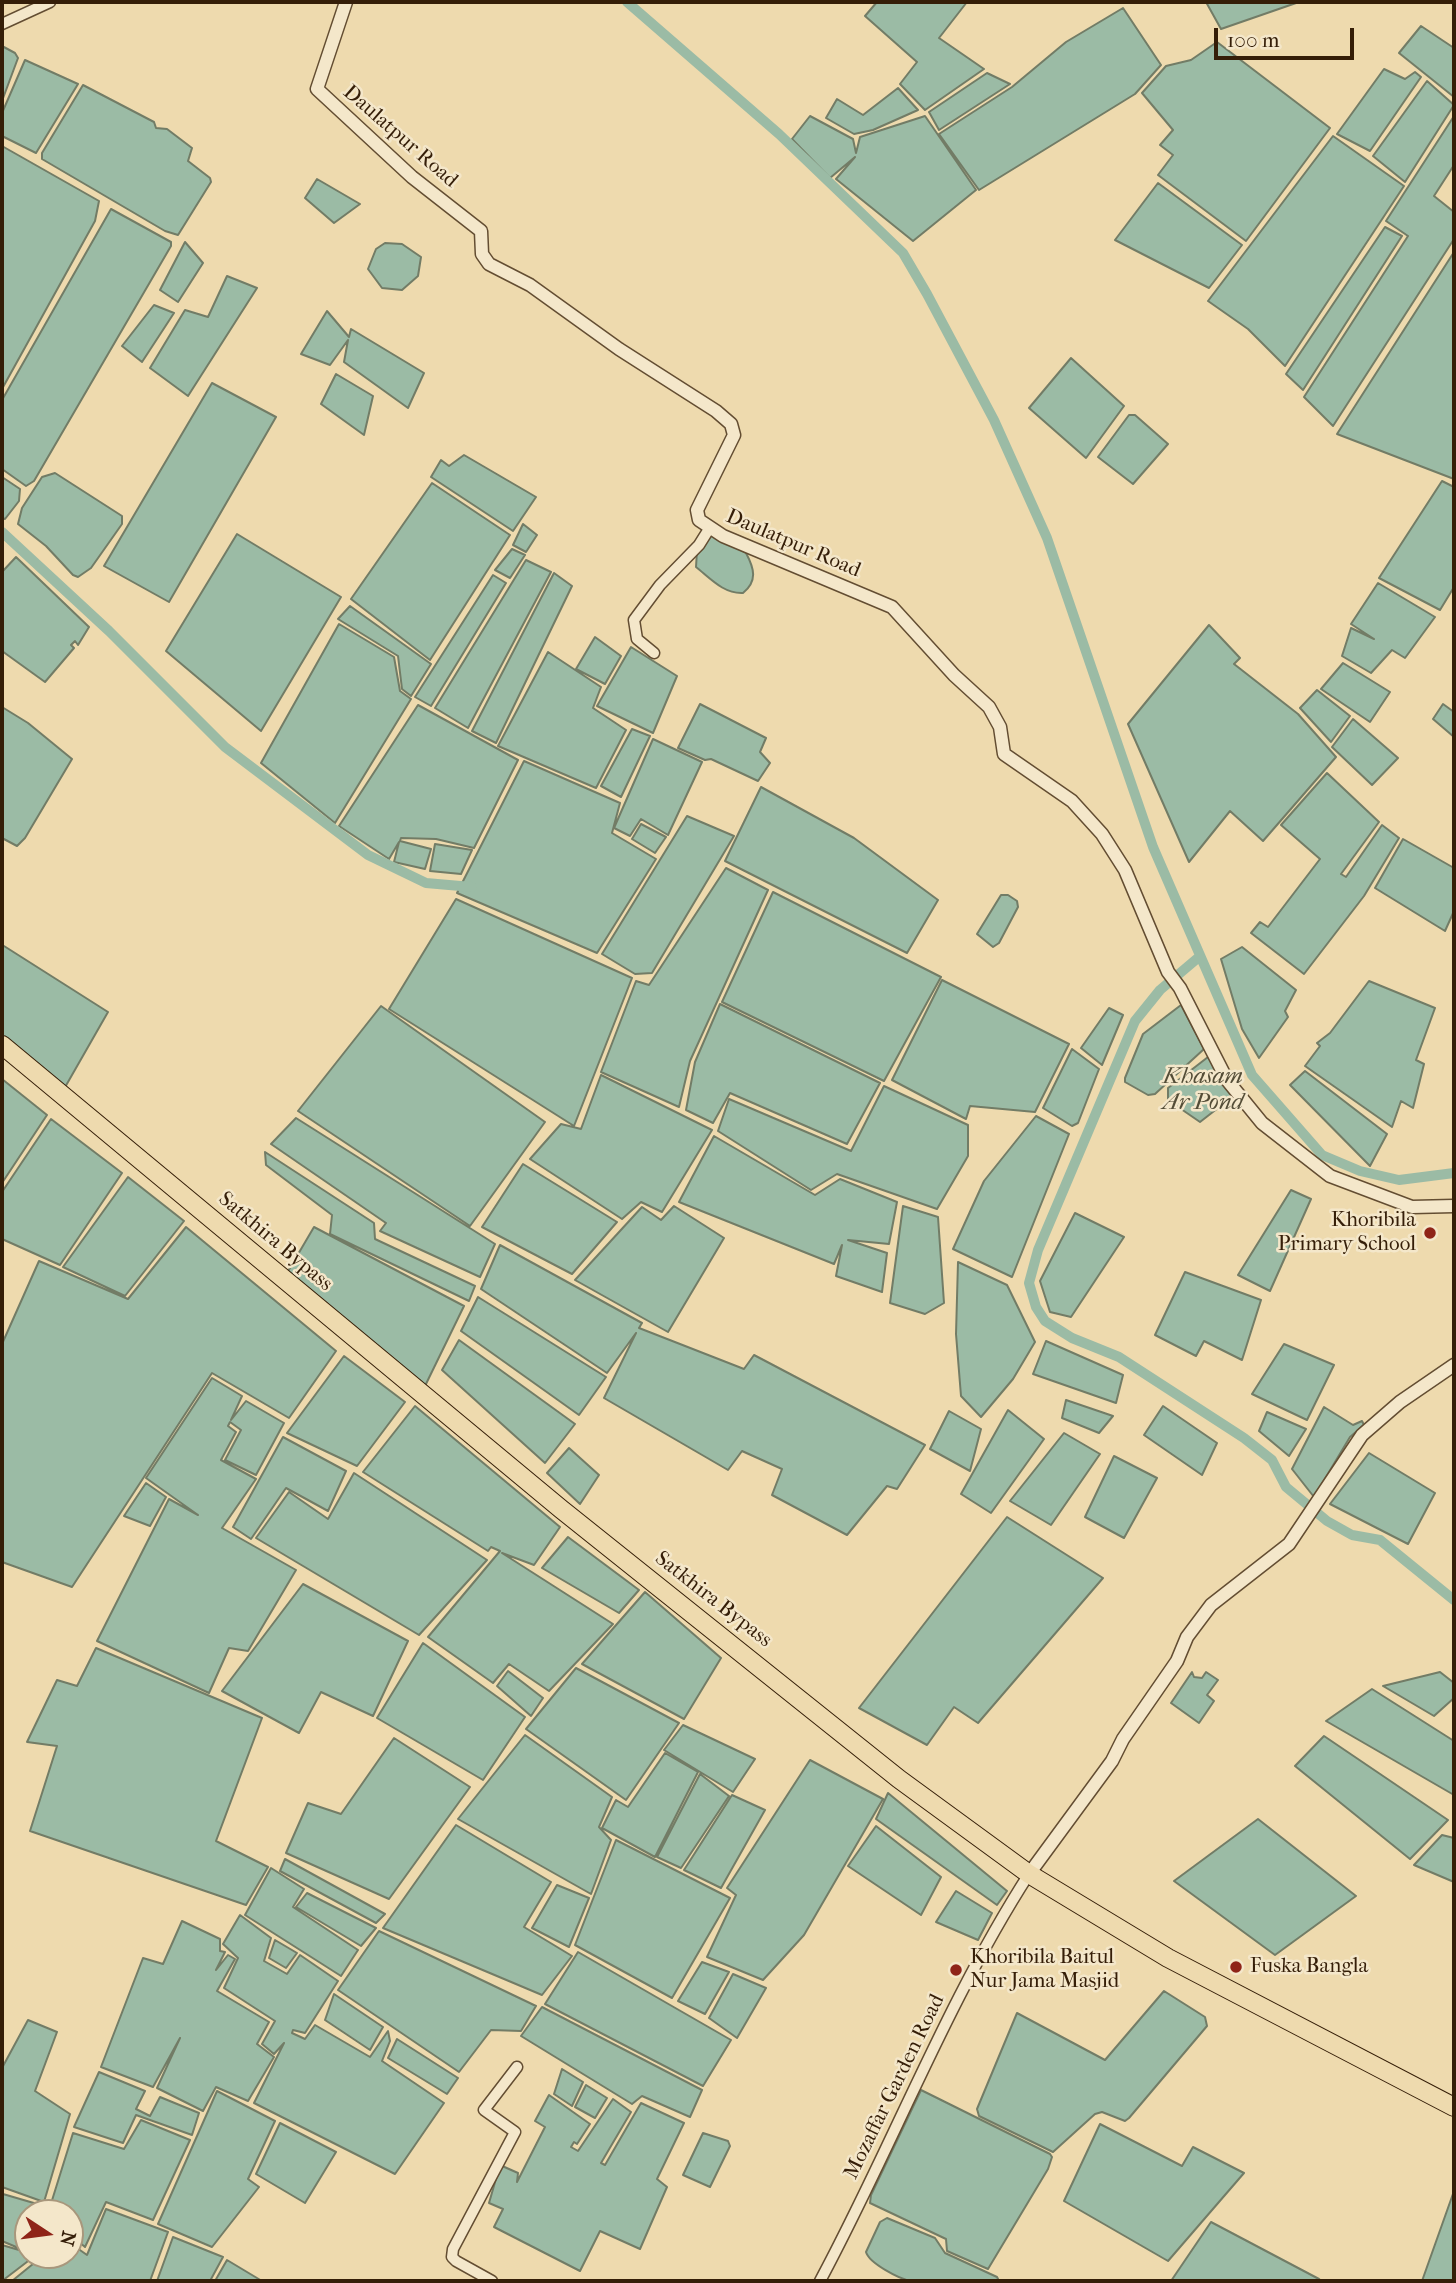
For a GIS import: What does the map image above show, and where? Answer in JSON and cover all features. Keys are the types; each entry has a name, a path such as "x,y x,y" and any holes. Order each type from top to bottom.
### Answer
{"highway":[{"name":"Satkhira Bypass","path":"2,1045 561,1509 899,1779 1029,1874 1168,1958 1454,2107"}],"street":[{"path":"2,24 50,2"},
{"name":"Daulatpur Road","path":"346,2 317,89 412,177 481,231 482,254 489,264 530,285 619,349 716,411 731,424 734,435 696,510 699,520 709,529 892,607 954,675 989,707 1000,727 1004,754 1072,801 1102,834 1125,870 1168,972 1180,988 1227,1080 1262,1123 1330,1175 1412,1207 1454,1206"},
{"path":"654,653 637,639 634,620 667,577 699,545 709,529"},
{"path":"1029,1874 1112,1761 1123,1739 1177,1661 1187,1637 1211,1605 1289,1544 1363,1435 1401,1402 1454,1365"},
{"name":"Mozaffar Garden Road","path":"820,2281 855,2217 900,2115 950,2015 1002,1916 1029,1874"},
{"path":"492,2281 456,2262 452,2257 453,2249 515,2132 484,2110 517,2067"}],"water":[{"path":"877,2 967,2 939,38 984,69 925,110 900,84 917,62 865,16"},
{"path":"1206,2 1299,2 1221,29"},
{"path":"1123,8 1161,65 1135,94 979,190 939,134 1012,87 1066,42"},
{"path":"1421,26 1454,48 1454,97 1399,53"},
{"path":"1217,42 1330,128 1246,241 1158,175 1173,155 1160,145 1173,130 1142,93 1166,66 1191,60"},
{"path":"2,46 15,53 18,58 2,101"},
{"path":"25,60 78,84 36,153 2,136 2,113"},
{"path":"1384,69 1405,79 1415,72 1421,77 1370,151 1337,134"},
{"path":"987,73 1010,84 939,130 929,112"},
{"path":"1427,81 1454,105 1405,182 1373,156"},
{"path":"83,85 154,122 156,128 167,129 192,148 188,161 210,178 211,182 178,235 165,231 42,159 42,153"},
{"path":"898,88 918,110 873,130 854,134 826,118 837,99 863,115"},
{"path":"810,116 853,139 856,153 860,137 925,116 976,190 913,241 836,179 855,157 830,178 792,139"},
{"path":"1454,116 1454,165 1434,196 1454,212 1454,239 1333,426 1304,397 1408,236 1386,221"},
{"path":"1333,136 1404,186 1285,366 1248,329 1208,301"},
{"path":"2,146 99,201 95,221 2,389"},
{"path":"317,179 360,204 334,223 305,198"},
{"path":"1158,183 1242,245 1209,288 1115,240"},
{"path":"111,209 171,242 171,246 34,481 26,486 2,469 2,400"},
{"path":"1385,227 1402,236 1303,390 1286,374"},
{"path":"185,242 203,263 178,302 160,290"},
{"path":"385,243 402,244 421,257 418,276 402,290 382,288 368,269 376,249"},
{"path":"1454,252 1454,479 1337,434"},
{"path":"227,276 257,288 188,396 150,368 185,310 208,317"},
{"path":"154,305 174,313 142,362 122,346"},
{"path":"327,311 349,337 351,329 424,373 408,408 344,362 348,340 330,365 301,354"},
{"path":"1071,358 1124,406 1086,458 1029,408"},
{"path":"336,374 373,396 364,435 321,404"},
{"path":"212,383 276,417 169,602 104,566"},
{"path":"1129,415 1135,415 1168,444 1133,484 1098,457"},
{"path":"464,455 536,497 513,531 431,477 441,460 449,466"},
{"path":"55,473 122,516 122,524 91,568 78,577 18,524 22,508 42,477"},
{"path":"2,477 20,489 19,501 5,519 2,518"},
{"path":"1442,481 1454,487 1454,587 1440,610 1379,578"},
{"path":"432,483 510,535 430,660 351,599"},
{"path":"523,524 537,535 526,552 513,545"},
{"path":"237,534 341,597 261,731 166,651"},
{"path":"712,534 746,553 753,579 743,593 724,588 696,567 697,551"},
{"path":"512,549 525,555 510,578 495,570"},
{"path":"16,557 89,627 78,645 75,641 71,645 74,648 45,682 2,651 2,572"},
{"path":"526,560 551,572 468,728 435,708"},
{"path":"554,573 572,586 496,743 472,731"},
{"path":"493,575 506,583 431,706 415,697"},
{"path":"1378,583 1435,617 1405,658 1392,650 1371,673 1342,656 1351,628 1374,639 1351,624"},
{"path":"350,606 431,664 411,696 402,689 398,656 338,619"},
{"path":"339,624 394,657 400,691 411,699 335,823 261,763"},
{"path":"1209,625 1240,658 1234,664 1298,714 1336,757 1263,841 1230,811 1189,862 1128,724"},
{"path":"595,637 621,656 605,684 576,669"},
{"path":"631,647 677,676 653,733 597,706"},
{"path":"548,652 601,687 593,708 626,730 596,788 498,746"},
{"path":"1343,663 1390,692 1370,722 1321,689"},
{"path":"1317,690 1350,716 1331,742 1300,708"},
{"path":"700,704 766,738 760,752 770,763 758,781 711,759 705,760 678,748"},
{"path":"1443,704 1454,712 1454,737 1433,719"},
{"path":"418,705 518,760 474,848 436,839 401,838 400,841 431,849 425,869 394,862 399,842 389,859 339,826"},
{"path":"2,707 28,723 72,759 25,838 17,846 2,838"},
{"path":"1353,719 1398,758 1372,785 1332,747"},
{"path":"632,729 650,736 621,797 601,786"},
{"path":"653,739 702,762 668,835 641,819 630,836 614,828"},
{"path":"524,761 620,803 612,833 656,859 597,953 457,893"},
{"path":"1327,773 1379,822 1341,874 1346,877 1382,825 1399,838 1364,896 1304,974 1251,933 1260,922 1268,927 1320,859 1281,825"},
{"path":"761,787 854,838 938,900 907,953 725,861"},
{"path":"687,816 734,836 652,973 635,974 602,954"},
{"path":"641,824 666,837 655,853 632,839"},
{"path":"1403,839 1454,868 1454,911 1445,931 1375,888"},
{"path":"435,844 472,850 461,874 430,871"},
{"path":"726,868 768,890 690,1061 679,1107 601,1072 636,981 649,985"},
{"path":"773,892 941,977 884,1081 722,1002"},
{"path":"1001,895 1008,895 1017,901 1018,907 999,943 993,947 977,934"},
{"path":"456,899 632,978 574,1126 389,1009"},
{"path":"4,946 108,1012 64,1089 2,1036"},
{"path":"1242,947 1296,990 1285,1011 1288,1017 1259,1058 1242,1029 1221,959"},
{"path":"942,980 1069,1044 1035,1112 970,1106 966,1119 892,1080"},
{"path":"1369,981 1435,1008 1416,1060 1424,1064 1413,1108 1401,1101 1392,1127 1305,1066 1320,1046 1317,1043 1330,1033"},
{"path":"720,1004 880,1083 847,1144 730,1093 713,1123 686,1110 695,1062"},
{"path":"1181,1005 1204,1049 1155,1094 1148,1095 1125,1082 1125,1078 1143,1034"},
{"path":"381,1006 545,1122 470,1226 298,1111"},
{"path":"1109,1008 1123,1015 1102,1065 1081,1048"},
{"path":"1072,1049 1099,1069 1078,1123 1072,1126 1043,1108"},
{"name":"Khasam Ar Pond","path":"1208,1057 1236,1094 1200,1122 1168,1100 1168,1088"},
{"path":"1305,1071 1387,1134 1370,1166 1290,1085"},
{"path":"601,1075 712,1130 662,1212 641,1202 622,1219 530,1159 561,1124 581,1129"},
{"path":"2,1079 47,1115 2,1183"},
{"path":"884,1086 968,1125 968,1156 937,1209 837,1174 811,1190 718,1131 729,1099 851,1151"},
{"path":"1036,1116 1069,1134 1012,1277 953,1249 984,1181"},
{"path":"296,1118 495,1244 480,1277 380,1231 386,1223 271,1144"},
{"path":"51,1119 122,1173 60,1265 2,1239 2,1192"},
{"path":"714,1136 815,1195 840,1179 897,1202 889,1244 848,1240 887,1253 882,1292 836,1276 842,1245 834,1264 679,1202"},
{"path":"265,1152 374,1223 375,1239 475,1286 469,1301 330,1234 332,1215 266,1165"},
{"path":"523,1164 617,1222 572,1274 482,1227"},
{"path":"128,1177 184,1221 125,1296 63,1267"},
{"path":"1291,1190 1311,1199 1270,1291 1238,1275"},
{"path":"674,1206 724,1238 668,1332 575,1280 642,1207 661,1220"},
{"path":"903,1206 938,1217 944,1303 925,1314 890,1303"},
{"path":"1075,1213 1124,1237 1071,1317 1050,1312 1040,1281"},
{"path":"186,1227 336,1351 289,1418 212,1373 72,1587 2,1562 2,1344 39,1261 128,1299"},
{"path":"314,1227 464,1306 425,1386 287,1273"},
{"path":"500,1245 642,1323 639,1328 744,1369 754,1355 925,1445 897,1489 887,1486 847,1535 772,1495 782,1469 742,1451 728,1470 604,1398 636,1333 607,1373 481,1289"},
{"path":"958,1262 1007,1285 1035,1342 1013,1379 981,1417 961,1396 956,1334"},
{"path":"1185,1272 1261,1300 1242,1360 1204,1341 1196,1356 1155,1335"},
{"path":"478,1297 606,1377 579,1415 461,1331"},
{"path":"459,1340 575,1424 545,1463 442,1370"},
{"path":"1046,1341 1123,1375 1116,1403 1033,1374"},
{"path":"1284,1344 1334,1365 1307,1420 1252,1394"},
{"path":"344,1356 405,1402 357,1466 287,1433"},
{"path":"212,1378 242,1396 231,1420 246,1401 284,1423 256,1475 225,1460 241,1430 230,1422 228,1426 236,1432 221,1460 256,1479 222,1528 296,1570 248,1651 229,1648 209,1693 97,1641 169,1499 198,1515 146,1478"},
{"path":"1066,1400 1113,1416 1099,1433 1062,1418"},
{"path":"415,1406 560,1527 534,1565 502,1553 613,1624 549,1691 509,1664 493,1683 428,1637 500,1551 491,1547 488,1551 363,1472"},
{"path":"1163,1406 1217,1443 1202,1475 1144,1435"},
{"path":"1324,1407 1353,1425 1362,1421 1364,1425 1350,1437 1314,1497 1292,1469"},
{"path":"1008,1410 1044,1439 991,1513 961,1494"},
{"path":"949,1411 981,1429 970,1471 930,1449"},
{"path":"1267,1412 1306,1429 1289,1456 1259,1431"},
{"path":"1064,1433 1100,1454 1051,1525 1010,1501"},
{"path":"283,1437 346,1471 328,1511 286,1488 251,1539 233,1527"},
{"path":"569,1448 599,1475 580,1504 547,1473"},
{"path":"1369,1453 1435,1493 1408,1544 1330,1504"},
{"path":"1114,1456 1157,1478 1124,1538 1085,1517"},
{"path":"354,1473 487,1560 419,1635 256,1538 289,1492 328,1519"},
{"path":"146,1483 166,1497 150,1526 124,1516"},
{"path":"1007,1517 1103,1578 978,1723 954,1707 927,1745 859,1708"},
{"path":"568,1537 639,1590 619,1613 542,1568"},
{"path":"303,1584 408,1641 373,1716 321,1692 299,1733 222,1691"},
{"path":"645,1592 721,1658 684,1719 582,1664"},
{"path":"423,1643 525,1717 483,1780 377,1718"},
{"path":"96,1648 262,1718 216,1841 268,1867 246,1905 30,1831 57,1746 27,1742 57,1680 77,1686"},
{"path":"576,1668 679,1723 626,1800 526,1729"},
{"path":"508,1671 543,1698 531,1716 497,1686"},
{"path":"1192,1672 1194,1677 1202,1678 1206,1672 1218,1680 1207,1695 1214,1701 1199,1723 1171,1703"},
{"path":"1440,1672 1454,1683 1454,1698 1434,1716 1383,1686"},
{"path":"1372,1689 1454,1741 1454,1795 1326,1721"},
{"path":"683,1725 755,1759 733,1792 664,1750"},
{"path":"525,1735 612,1797 599,1827 611,1840 591,1894 458,1819"},
{"path":"1324,1736 1448,1820 1410,1859 1295,1766"},
{"path":"394,1738 470,1787 389,1899 286,1853 308,1803 341,1814"},
{"path":"665,1753 698,1772 655,1857 602,1828 616,1800 628,1807"},
{"path":"810,1760 883,1799 804,1935 763,1980 707,1957 736,1895 727,1888"},
{"path":"700,1774 729,1796 681,1868 657,1857"},
{"path":"888,1793 1007,1891 997,1905 876,1819"},
{"path":"732,1795 765,1810 721,1888 684,1870"},
{"path":"1258,1819 1356,1896 1275,1955 1174,1881"},
{"path":"456,1825 551,1882 524,1927 572,1956 542,1995 383,1928"},
{"path":"876,1826 941,1877 921,1915 848,1866"},
{"path":"1442,1835 1454,1838 1454,1882 1414,1865"},
{"path":"616,1840 730,1898 672,1998 575,1945"},
{"path":"285,1859 385,1914 376,1923 280,1871"},
{"path":"271,1868 304,1889 293,1907 358,1950 341,1976 245,1915"},
{"path":"557,1885 589,1898 569,1947 532,1928"},
{"path":"956,1891 992,1913 978,1940 936,1922"},
{"path":"307,1893 376,1928 361,1946 296,1907"},
{"path":"240,1915 271,1938 264,1961 287,1974 300,1955 338,1981 305,2033 293,2030 292,2033 305,2039 315,2025 370,2057 388,2031 390,2041 382,2061 444,2103 395,2174 254,2103 284,2043 274,2054 262,2044 275,2021 224,1988 238,1958 223,1944"},
{"path":"182,1921 220,1939 220,1951 225,1952 216,1970 228,1955 235,1959 217,1991 269,2022 257,2044 274,2057 248,2101 216,2087 203,2111 157,2088 180,2038 153,2087 101,2067 143,1958 163,1964"},
{"path":"379,1931 536,2006 521,2031 491,2030 459,2072 338,1990"},
{"path":"275,1940 297,1953 286,1968 269,1958"},
{"path":"578,1952 731,2040 703,2086 545,2004"},
{"path":"702,1962 729,1972 705,2014 678,2001"},
{"path":"733,1974 766,1988 737,2038 709,2018"},
{"path":"1164,1991 1205,2017 1207,2026 1125,2121 1102,2112 1095,2114 1053,2152 979,2116 977,2109 1017,2013 1105,2060"},
{"path":"334,1994 383,2027 370,2050 325,2020"},
{"path":"542,2007 702,2090 690,2117 642,2096 632,2104 521,2036"},
{"path":"28,2020 57,2032 35,2091 70,2114 45,2199 36,2199 2,2187 2,2068"},
{"path":"397,2039 458,2078 447,2094 388,2058"},
{"path":"562,2069 583,2082 572,2106 554,2094"},
{"path":"99,2072 145,2091 136,2109 150,2116 160,2097 199,2113 192,2135 136,2115 123,2143 74,2127"},
{"path":"586,2085 607,2098 595,2118 575,2107"},
{"path":"921,2090 1052,2157 1048,2169 988,2269 947,2251 946,2239 870,2203 871,2195"},
{"path":"217,2091 275,2121 248,2179 259,2187 212,2247 158,2224"},
{"path":"549,2095 590,2124 577,2144 574,2142 571,2147 578,2151 613,2099 631,2112 601,2163 605,2165 641,2103 684,2123 657,2179 667,2187 640,2249 600,2231 580,2271 494,2227 503,2209 489,2203 500,2165 518,2173 517,2182 545,2127 535,2121"},
{"path":"141,2120 190,2140 153,2220 106,2202 85,2247 84,2199 52,2199 73,2133 124,2149"},
{"path":"280,2123 336,2152 305,2203 256,2174"},
{"path":"1100,2124 1182,2166 1193,2147 1244,2173 1168,2261 1064,2201"},
{"path":"703,2133 728,2141 730,2146 710,2187 683,2175"},
{"path":"1454,2191 1454,2281 1422,2281"},
{"path":"3,2194 20,2199 14,2199 14,2246 2,2241"},
{"path":"106,2209 168,2232 150,2281 12,2281 27,2269 84,2269 84,2253 87,2255"},
{"path":"887,2218 935,2238 945,2253 997,2277 999,2281 911,2281 885,2270 866,2252 880,2222"},
{"path":"1211,2222 1319,2279 1321,2281 1171,2281"},
{"path":"173,2237 223,2257 210,2281 157,2281"},
{"path":"2,2245 14,2249 14,2269 18,2269 2,2281"},
{"path":"227,2260 262,2281 215,2281"}],"waterway":[{"path":"627,2 779,134 903,253 927,294 994,420 1047,538 1153,847 1252,1075 1322,1155 1360,1171 1399,1180 1454,1173"},
{"path":"2,532 109,631 225,747 368,855 426,883 472,887"},
{"path":"1199,957 1160,990 1135,1021 1038,1250 1029,1283 1036,1307 1045,1321 1072,1338 1119,1357 1244,1438 1272,1460 1286,1487 1327,1521 1352,1535 1380,1540 1454,1600"}],"place":[{"name":"Khoribila Primary School","path":"1430,1233"},
{"name":"Fuska Bangla","path":"1236,1967"},
{"name":"Khoribila Baitul Nur Jama Masjid","path":"956,1970"}]}
